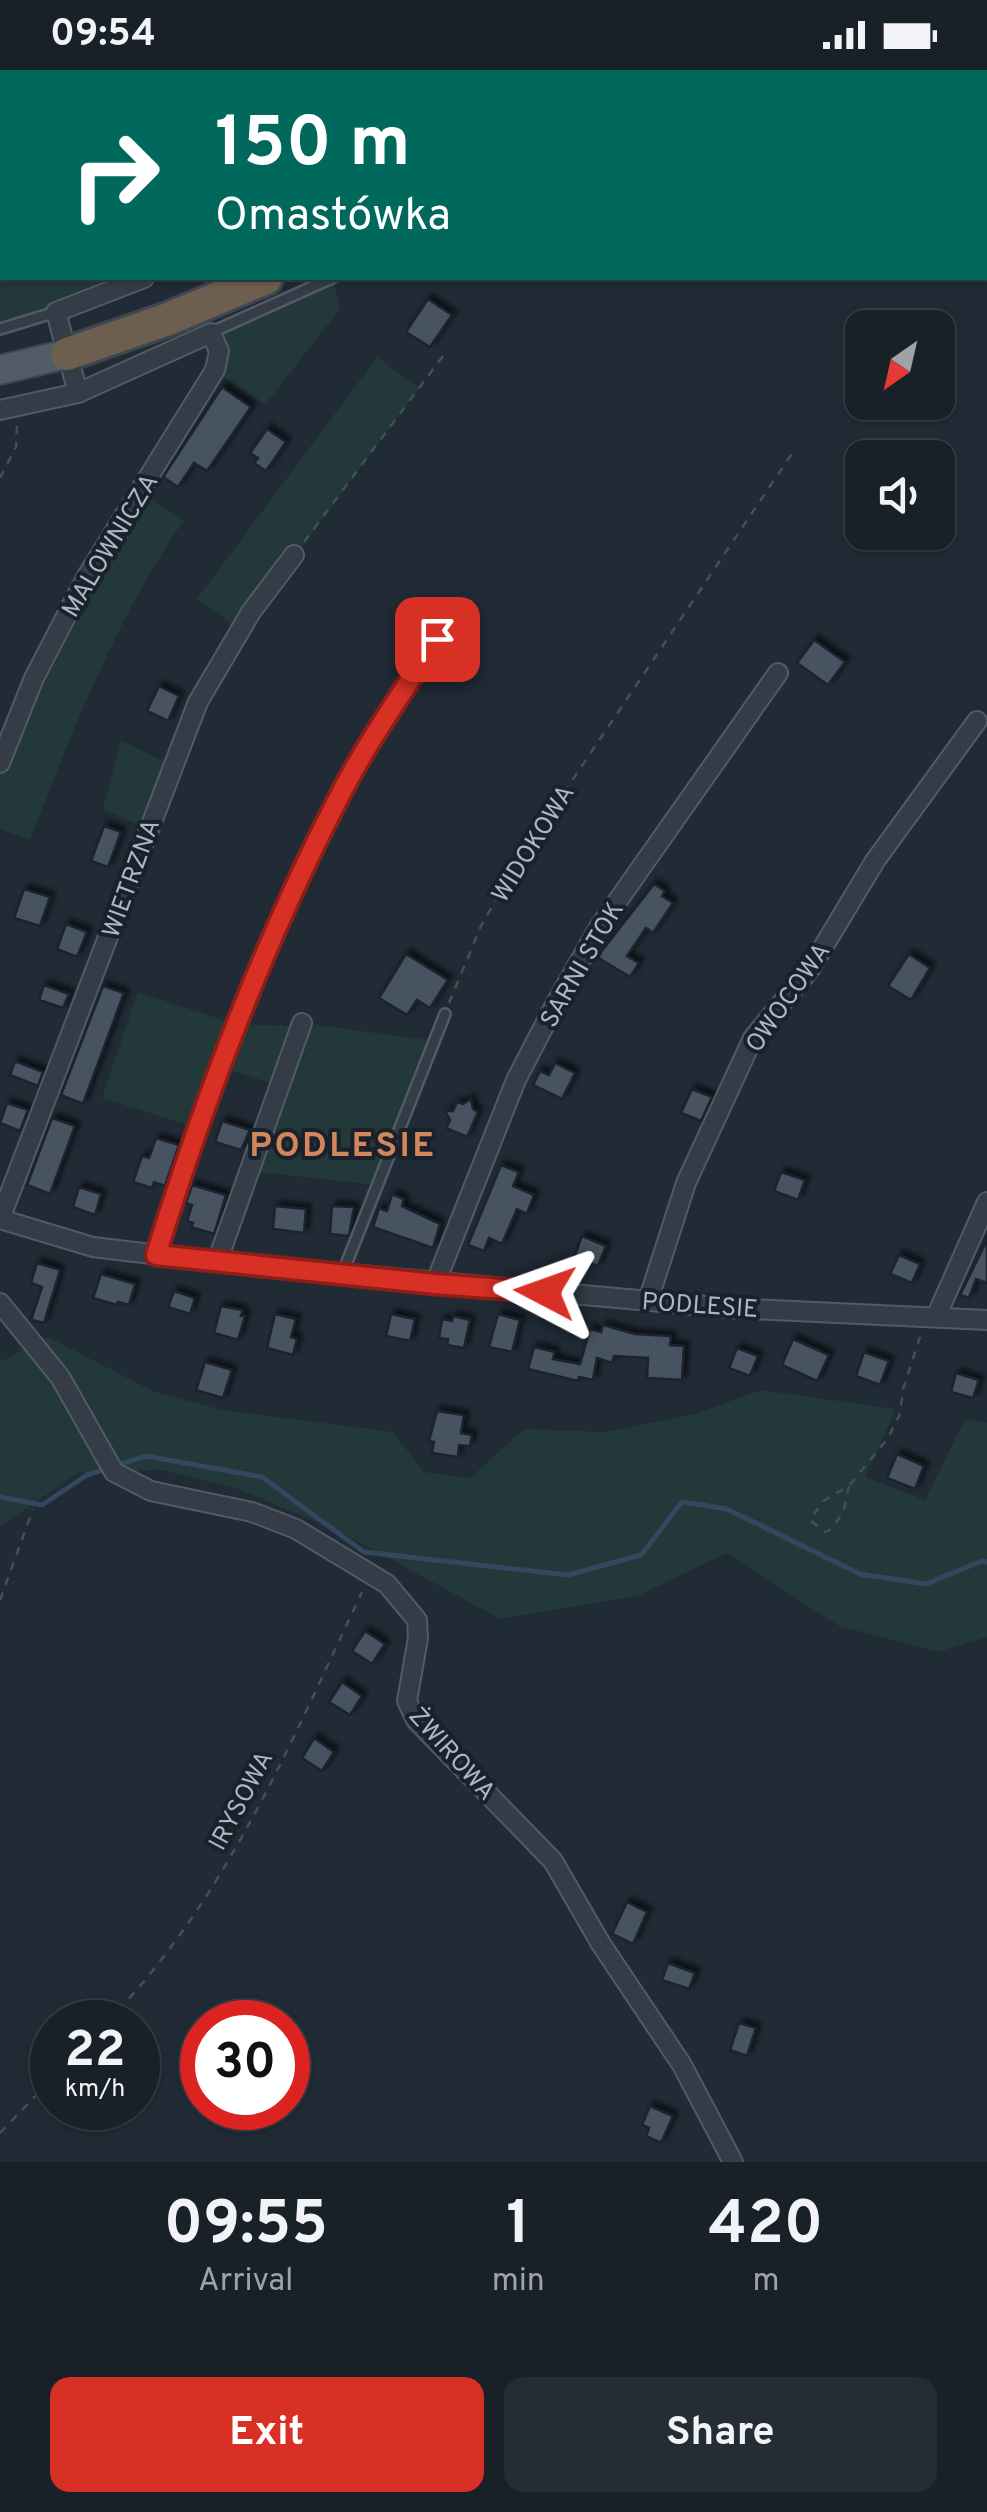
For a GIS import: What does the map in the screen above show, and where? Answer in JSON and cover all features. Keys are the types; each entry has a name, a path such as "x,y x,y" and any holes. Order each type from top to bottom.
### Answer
{"highway":[{"path":"68,354 168,319 261,280"}],"main road":[{"path":"0,370 68,354"}],"street":[{"path":"78,393 56,312 139,280"},
{"path":"7,409 78,393 211,332"},
{"name":"MALOWNICZA","path":"0,762 34,678 86,576 215,370 219,351 211,332"},
{"name":"WIETRZNA","path":"0,1219 198,702 251,612 294,555"},
{"path":"156,1255 228,1042 307,865 345,786 437,639"},
{"name":"SARNI STOK","path":"435,1284 516,1080 564,990 600,926 778,673"},
{"name":"OWOCOWA","path":"648,1300 686,1184 753,1038 810,969 874,861 977,721"},
{"path":"217,1262 302,1022"},
{"path":"932,1317 987,1202"},
{"name":"PODLESIE","path":"0,1219 92,1246 217,1262 435,1284 987,1320"},
{"name":"ŻWIROWA","path":"0,1303 60,1376 110,1466 152,1491 252,1512 296,1528 387,1584 417,1620 418,1638 407,1701 416,1720 553,1861 601,1944 682,2065 732,2162"}],"lane":[{"path":"211,332 328,280"},
{"path":"0,329 56,312"},
{"path":"342,1274 445,1014"}],"path":[{"path":"294,555 443,356"},
{"path":"0,478 18,442 7,409"},
{"name":"WIDOKOWA","path":"445,1014 481,926 518,861 795,450"},
{"path":"849,1486 823,1501 812,1513 810,1520 816,1527 825,1532 838,1522 849,1486 894,1426 932,1317"},
{"path":"0,1600 33,1509"},
{"name":"IRYSOWA","path":"130,2000 215,1884 268,1789 371,1574"},
{"path":"0,2133 30,2101"}],"green space":[{"path":"0,280 138,280 0,329"},
{"path":"333,280 340,309 265,405 215,370 211,333"},
{"path":"377,357 419,388 241,630 197,599"},
{"path":"139,492 184,520 117,635 30,840 0,829 0,763"},
{"path":"121,740 173,766 148,829 103,809"},
{"path":"138,992 232,1023 194,1127 102,1098"},
{"path":"302,1023 434,1041 376,1185 249,1171"},
{"path":"241,1024 297,1026 277,1085 225,1068"},
{"path":"48,1337 155,1392 222,1410 393,1432 424,1472 470,1478 524,1429 605,1432 695,1414 761,1390 896,1409 865,1477 925,1500 965,1419 987,1423 987,1637 938,1652 839,1626 727,1553 637,1596 500,1619 341,1532 238,1489 162,1470 80,1472 0,1526 0,1362"}],"building":[{"path":"428,299 452,315 430,347 406,332"},
{"path":"222,387 251,407 207,471 194,463 178,487 163,477"},
{"path":"267,429 286,442 266,471 254,463 258,458 250,453"},
{"path":"814,640 845,662 828,685 797,663"},
{"path":"159,686 179,696 168,721 147,711"},
{"path":"104,826 121,832 108,867 91,861"},
{"path":"654,884 673,903 653,933 646,928 627,956 639,963 630,977 597,957"},
{"path":"24,889 50,897 40,926 14,918"},
{"path":"66,924 87,932 77,957 57,949"},
{"path":"406,954 448,980 430,1008 417,1000 407,1015 379,998"},
{"path":"909,954 930,968 911,1000 888,986"},
{"path":"44,985 69,994 63,1008 39,1000"},
{"path":"103,986 124,993 83,1104 61,1095"},
{"path":"15,1061 43,1072 38,1086 10,1075"},
{"path":"555,1063 575,1073 562,1099 533,1085 540,1071 549,1075"},
{"path":"692,1089 712,1097 701,1121 681,1113"},
{"path":"471,1099 478,1112 467,1137 446,1128 450,1120 445,1111 453,1111 457,1102 463,1104"},
{"path":"7,1103 28,1110 20,1131 0,1123"},
{"path":"52,1118 75,1126 50,1194 27,1185"},
{"path":"222,1121 250,1130 241,1150 215,1142"},
{"path":"156,1138 179,1145 165,1186 154,1182 152,1188 133,1182 142,1156 149,1158"},
{"path":"501,1165 519,1172 513,1186 534,1195 527,1214 517,1209 502,1244 489,1238 484,1251 468,1245"},
{"path":"781,1172 805,1180 798,1200 774,1191"},
{"path":"192,1185 226,1195 214,1234 191,1227 193,1223 187,1221 192,1205 186,1203"},
{"path":"79,1187 101,1194 95,1215 73,1207"},
{"path":"392,1194 404,1199 402,1206 440,1224 433,1248 373,1227 379,1208 387,1211"},
{"path":"275,1206 306,1209 304,1233 273,1229"},
{"path":"332,1206 354,1207 349,1236 330,1234"},
{"path":"582,1236 606,1246 598,1266 574,1257"},
{"path":"987,1240 987,1283 976,1279 969,1298 960,1295"},
{"path":"899,1255 920,1264 912,1283 890,1274"},
{"path":"37,1263 60,1270 44,1323 31,1320 42,1287 31,1283"},
{"path":"101,1274 135,1284 129,1305 93,1298"},
{"path":"174,1291 195,1298 190,1314 168,1307"},
{"path":"221,1306 243,1310 238,1340 214,1333"},
{"path":"275,1314 296,1319 291,1337 297,1339 293,1355 267,1348"},
{"path":"391,1314 415,1319 410,1341 386,1336"},
{"path":"498,1314 520,1320 512,1352 489,1347"},
{"path":"453,1316 470,1320 464,1348 447,1345 448,1339 439,1338 442,1319 452,1321"},
{"path":"603,1325 635,1334 671,1336 670,1345 684,1346 682,1380 647,1378 648,1358 614,1356 612,1363 597,1358 593,1380 579,1377 578,1381 528,1369 534,1347 555,1352 553,1359 580,1364 590,1329 601,1332"},
{"path":"793,1339 829,1355 817,1381 782,1365"},
{"path":"737,1348 758,1356 750,1376 729,1368"},
{"path":"864,1352 889,1361 880,1385 856,1376"},
{"path":"205,1362 232,1370 223,1398 196,1390"},
{"path":"956,1373 979,1380 973,1398 951,1392"},
{"path":"437,1411 464,1415 461,1433 472,1435 470,1446 459,1445 458,1457 432,1453 434,1442 429,1441"},
{"path":"897,1454 924,1466 915,1489 887,1478"},
{"path":"365,1631 385,1644 372,1664 352,1651"},
{"path":"342,1682 362,1696 350,1715 329,1702"},
{"path":"314,1738 334,1752 322,1771 302,1758"},
{"path":"627,1902 647,1912 633,1944 612,1934"},
{"path":"668,1963 695,1973 689,1989 662,1980"},
{"path":"739,2023 756,2028 747,2056 730,2050"},
{"path":"650,2106 673,2116 661,2143 646,2136 649,2128 642,2125"}],"waterway":[{"path":"0,1497 42,1505 87,1475 146,1456 262,1477 364,1552 568,1575 641,1555 682,1502 727,1509 860,1574 926,1584 987,1562"}],"district":[{"name":"PODLESIE","path":"343,1144"}],"route":[{"path":"437,639 370,742 307,865 228,1042 156,1255 545,1292"}]}
